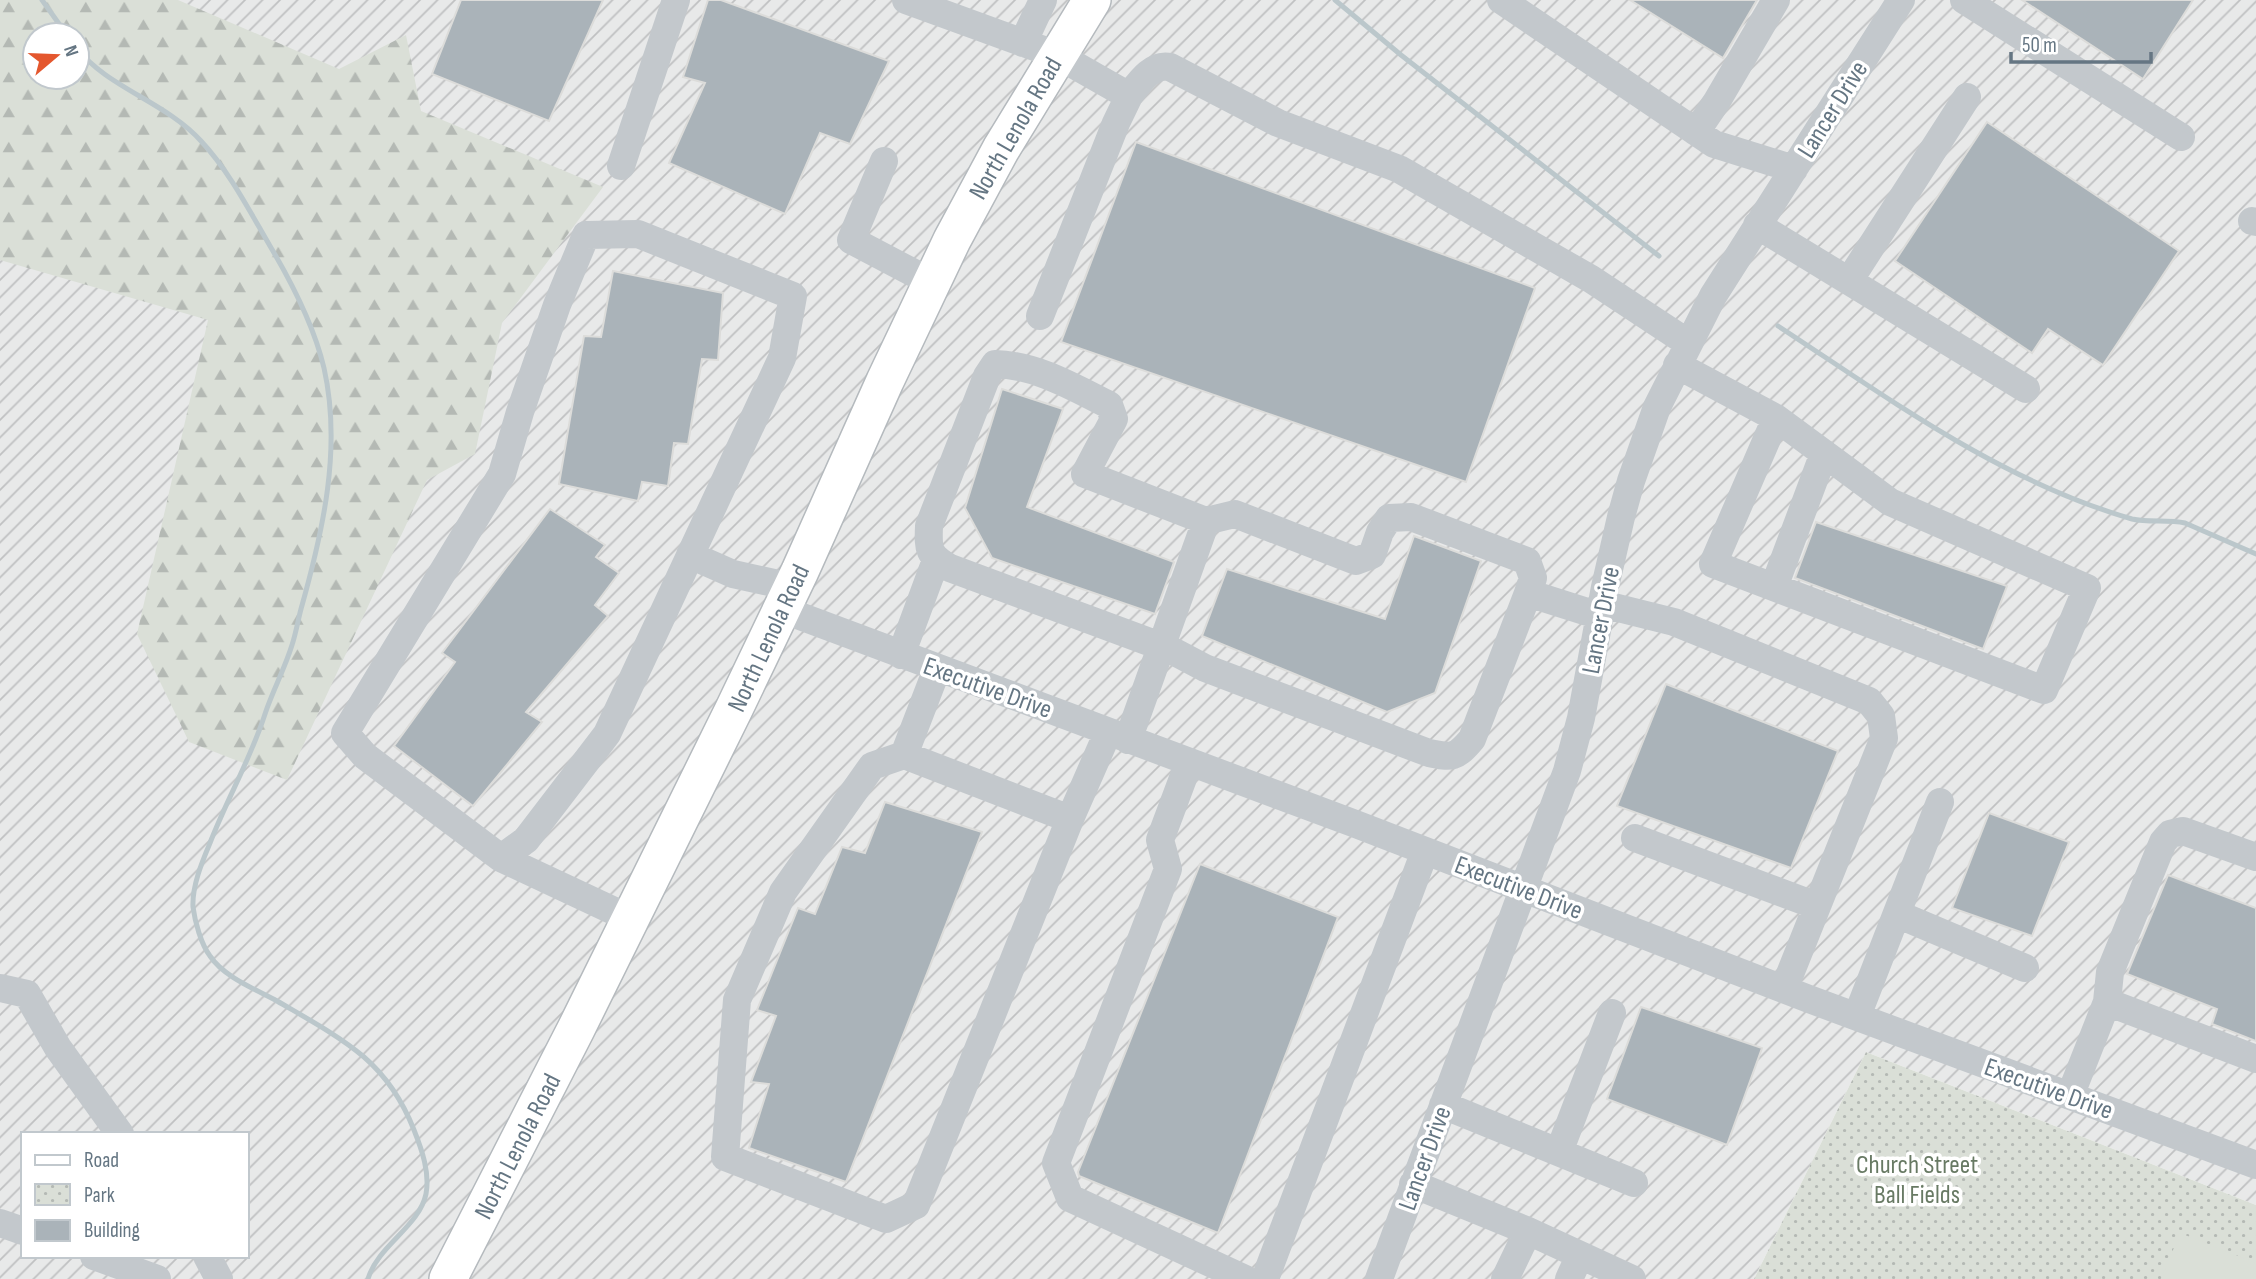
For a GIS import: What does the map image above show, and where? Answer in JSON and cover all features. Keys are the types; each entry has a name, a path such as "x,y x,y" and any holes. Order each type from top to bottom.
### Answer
{"main road":[{"name":"North Lenola Road","path":"449,1279 631,919 787,598 931,282 975,195 1092,0"}],"street":[{"path":"621,166 676,0"},
{"path":"906,0 1057,55 1129,96"},
{"path":"1023,43 1043,0"},
{"path":"1501,0 1714,144 1794,169"},
{"path":"1696,132 1776,0"},
{"name":"Lancer Drive","path":"1378,1279 1559,795 1581,718 1601,610 1631,481 1657,407 1713,296 1901,0"},
{"path":"1964,0 2181,137"},
{"path":"1040,316 1129,96 1154,69 1163,65 1170,66 1278,123 1399,169 1591,279 1682,354 1776,418 1890,502 2087,588 2044,690 1713,564 1776,418"},
{"path":"1849,281 1967,97"},
{"path":"884,161 851,240 931,282"},
{"path":"1757,225 2026,389"},
{"path":"501,858 526,840 607,734 782,358 793,296 638,234 586,235 557,305 502,474 345,733 365,756 501,858 631,919"},
{"path":"995,364 1013,365 1046,374 1109,405 1114,419 1085,474 1206,521 1235,514 1356,561 1372,555 1380,532 1389,518 1411,517 1527,561 1533,578 1472,740 1460,754 1447,757 1429,753 1205,668 1162,646 950,568 936,560 928,548 929,526 987,376 995,364"},
{"path":"1774,587 1824,453"},
{"path":"1070,819 904,755 872,766 783,892 737,1000 725,1157 886,1219 916,1205 1070,819 1118,736 1162,646 1206,521"},
{"name":"Executive Drive","path":"690,555 937,669 2256,1166"},
{"path":"901,654 936,560"},
{"path":"1528,593 1601,610 1674,622 1869,701 1875,706 1881,716 1884,738 1784,989"},
{"path":"904,755 937,669"},
{"path":"1189,762 1160,840 1168,869 1056,1163 1070,1198 1245,1279"},
{"path":"1857,1016 1940,802"},
{"path":"2070,1096 2107,1002 2110,972 2163,842 2170,834 2183,831 2256,857"},
{"path":"1635,838 1817,906"},
{"path":"1265,1279 1425,851"},
{"path":"1897,914 2025,968"},
{"path":"0,988 27,994 58,1048 119,1132"},
{"path":"2107,1002 2256,1059"},
{"path":"1559,1152 1612,1013"},
{"path":"1443,1105 1634,1183"},
{"path":"1413,1184 1528,1231 1575,1267 1632,1279"},
{"path":"0,1223 21,1230"},
{"path":"1505,1279 1528,1231"},
{"path":"99,1258 157,1279"},
{"path":"208,1258 219,1279"}],"shaded area":[{"path":"0,0 2256,0 2256,1205 1866,1052 1754,1279 0,1279"}],"green space":[{"path":"0,0 178,0 339,69 406,35 421,111 603,187 502,323 475,454 427,480 287,780 189,742 137,634 208,320 0,260"},
{"name":"Church Street Ball Fields","path":"1866,1052 2256,1205 2256,1279 1754,1279"},
{"path":"2180,1233 2256,1263 2256,1279 2161,1279"}],"building":[{"path":"461,0 603,0 549,121 432,74"},
{"path":"708,0 721,0 889,61 850,144 820,133 785,214 669,163 705,83 683,77"},
{"path":"1630,0 1757,0 1723,58"},
{"path":"2022,0 2193,0 2143,79"},
{"path":"1987,122 2179,251 2103,365 2048,329 2032,353 1895,261"},
{"path":"1136,142 1535,288 1466,482 1061,342"},
{"path":"613,271 723,293 718,360 702,359 688,444 674,443 668,486 642,482 638,501 559,484 584,336 601,337"},
{"path":"1002,389 1063,409 1027,507 1174,562 1155,614 992,558 965,508"},
{"path":"550,509 605,545 596,557 619,573 595,605 608,616 526,712 542,722 473,806 394,746 455,662 442,653"},
{"path":"1816,522 2007,586 1983,649 1795,578"},
{"path":"1414,536 1481,561 1435,693 1387,712 1202,636 1227,569 1385,619"},
{"path":"1666,684 1838,751 1791,868 1617,806"},
{"path":"885,802 982,832 846,1182 749,1148 769,1084 751,1082 776,1016 757,1010 798,908 815,914 842,847 865,853"},
{"path":"1989,813 2069,842 2032,936 1952,908"},
{"path":"1200,864 1338,917 1218,1233 1079,1176 1078,1172"},
{"path":"2168,875 2256,908 2256,1041 2212,1024 2217,1009 2127,974"},
{"path":"1641,1007 1762,1048 1727,1145 1607,1099"}],"waterway":[{"path":"42,0 57,21"},
{"path":"1335,0 1401,55 1659,256"},
{"path":"91,63 187,127 221,165 302,305 324,368 331,428 330,459 328,489 316,550 289,654 253,747 204,858 196,883 193,907 201,939 223,970 333,1034 364,1057 387,1082 410,1120 424,1162 426,1194 422,1206 380,1256 368,1279"},
{"path":"1778,326 1905,410 1992,461 2037,483 2132,519 2185,523 2256,554"}]}
